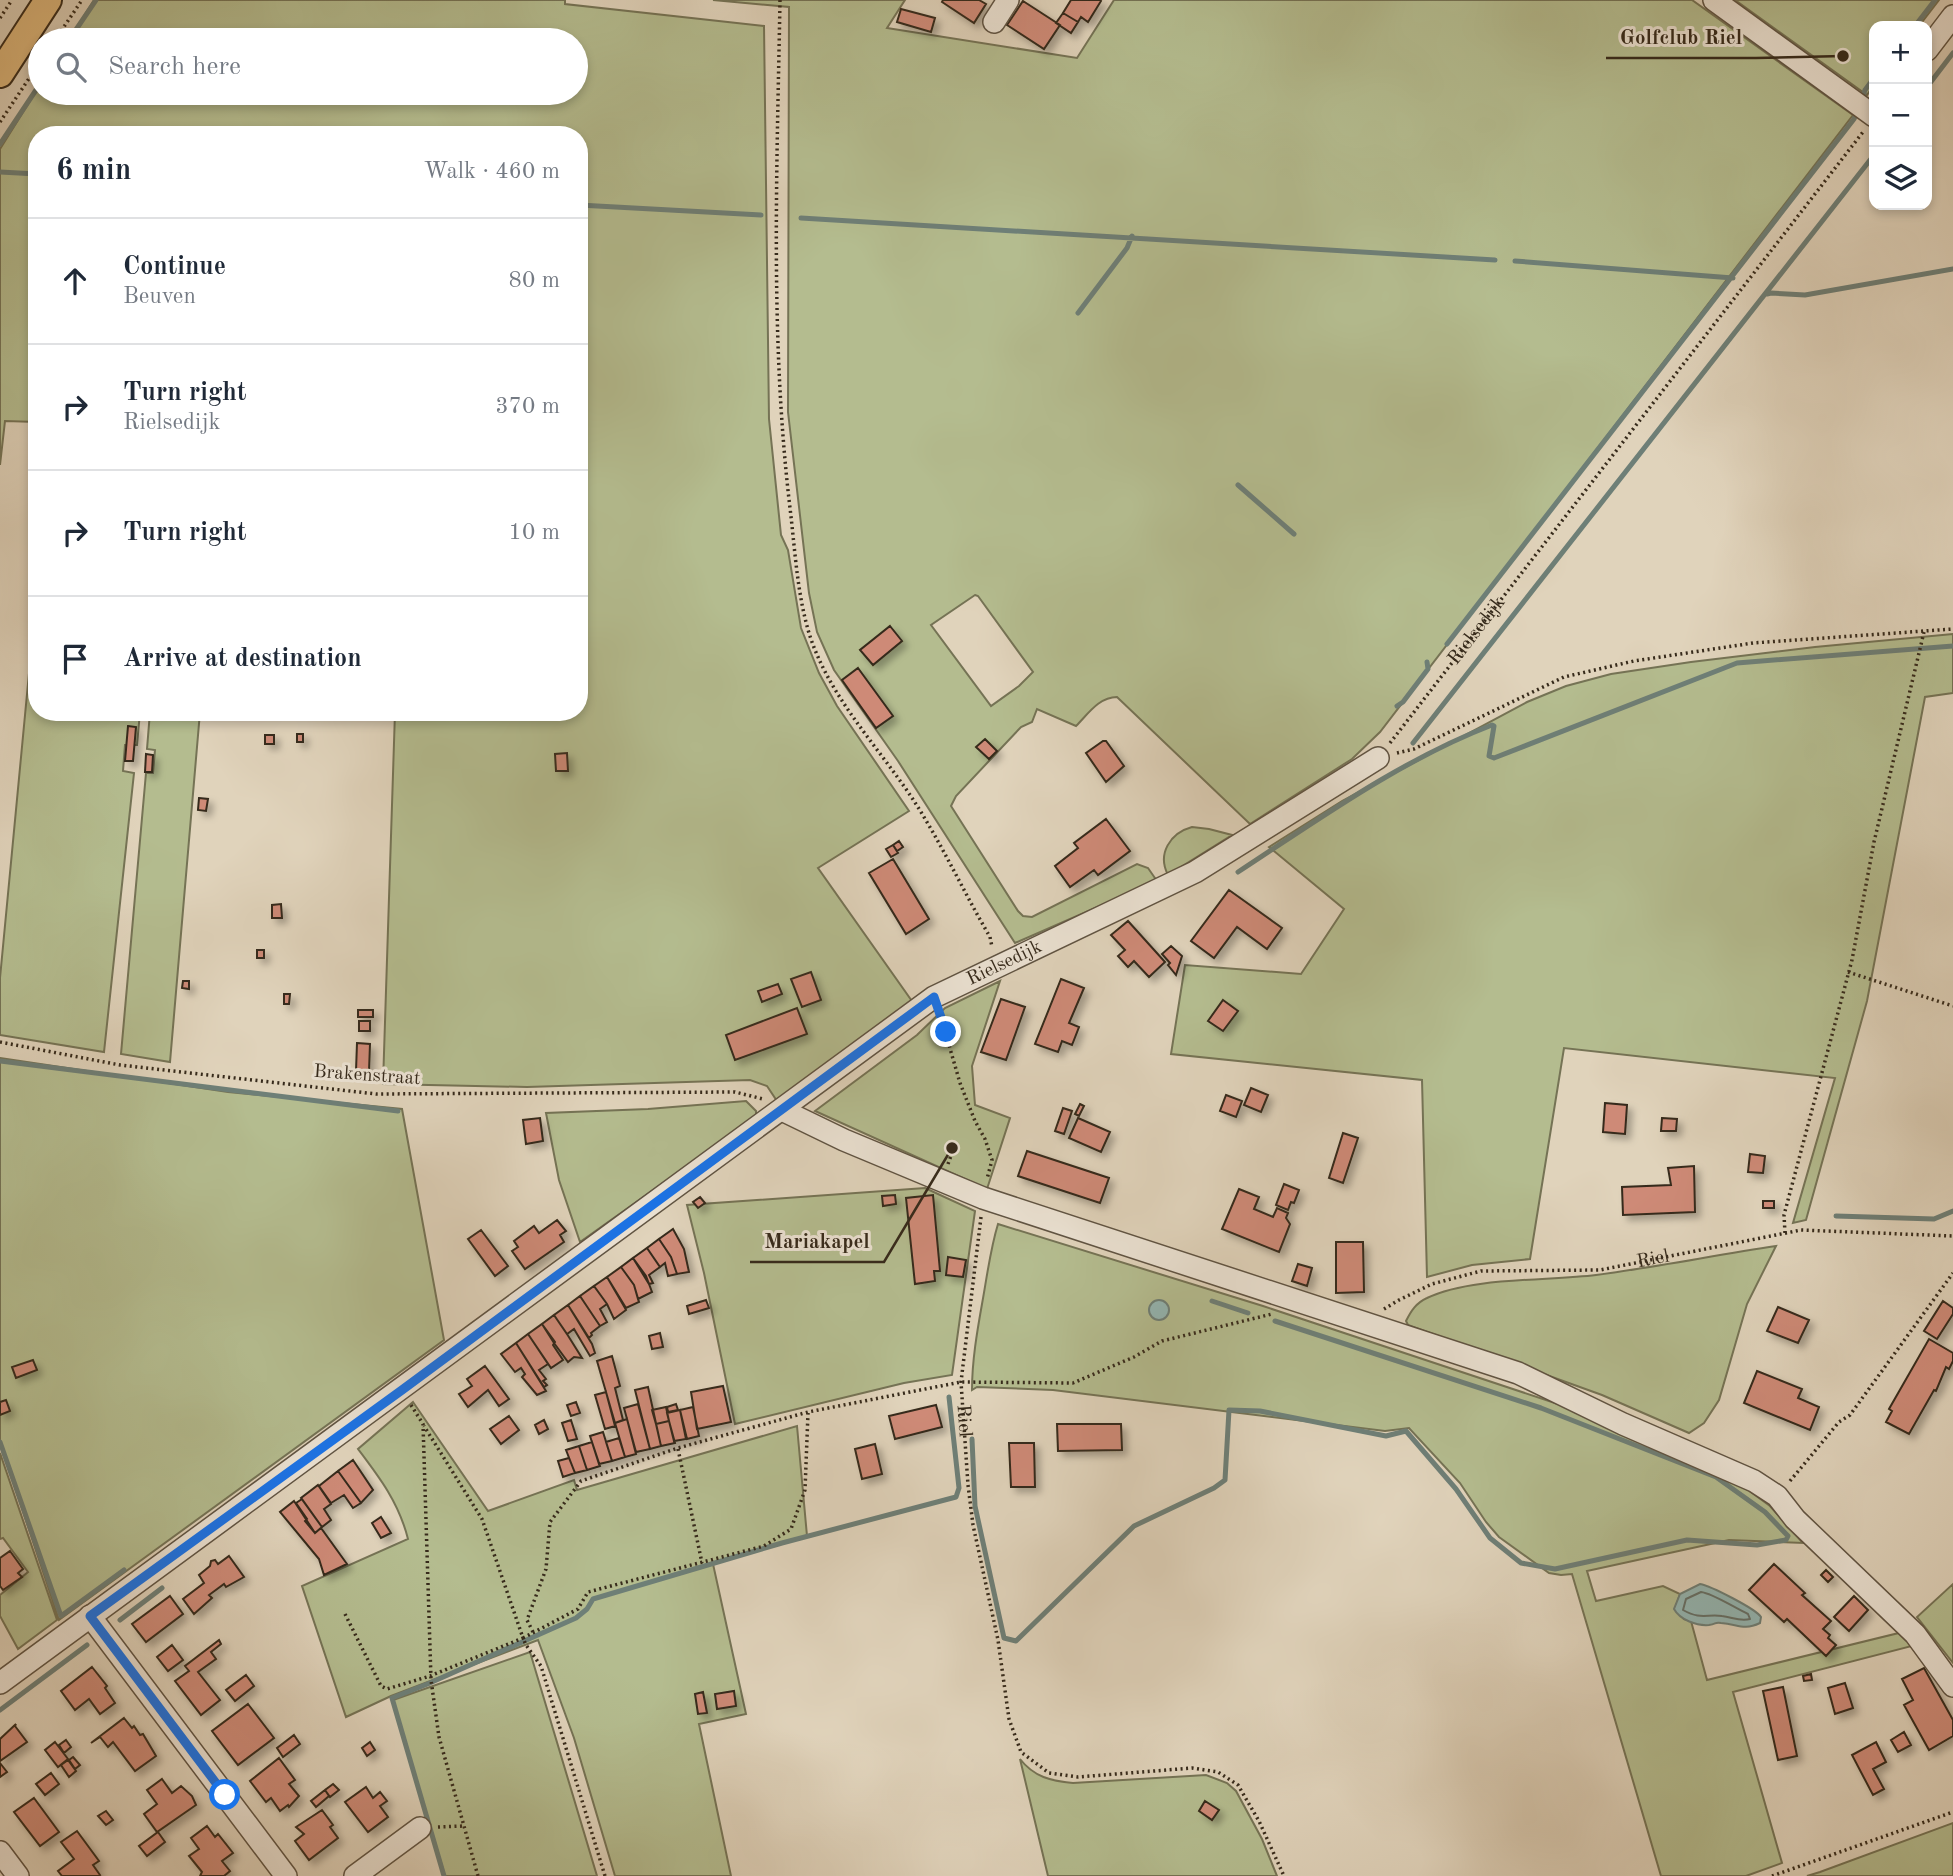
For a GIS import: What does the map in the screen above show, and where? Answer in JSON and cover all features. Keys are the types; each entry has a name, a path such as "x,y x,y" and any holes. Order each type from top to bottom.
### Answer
{"main road":[{"path":"30,28 48,0"},
{"path":"0,74 28,31"}],"street":[{"path":"994,22 1008,0"},
{"path":"1714,0 1869,121"},
{"path":"1932,43 1953,16"},
{"name":"Rielsedijk","path":"0,1683 934,997 1195,872 1378,758"},
{"path":"782,1110 844,1140 983,1198 1518,1373 1623,1424 1754,1481 1777,1496 1794,1518 1915,1634 1953,1686"},
{"path":"90,1616 286,1876"},
{"path":"355,1876 426,1828"},
{"path":"0,1852 18,1876"}],"path":[{"path":"0,18 12,0"},
{"path":"63,28 82,0"},
{"path":"780,0 778,309 782,446 799,586 809,633 846,706 920,810 958,877 963,891 990,937 996,966"},
{"path":"0,122 28,80"},
{"name":"Rielsedijk","path":"1378,758 1869,123"},
{"path":"1378,758 1414,749 1564,677 1634,662 1753,643 1953,629"},
{"path":"1785,1233 1784,1215 1849,972 1874,842 1924,632"},
{"path":"1849,972 1953,1006"},
{"name":"Riel","path":"934,997 960,1083 992,1160 983,1198 961,1382 973,1525 998,1640 1009,1719 1021,1752 1049,1773 1078,1777 1192,1768 1218,1772 1238,1785 1259,1821 1284,1876"},
{"name":"Brakenstraat","path":"0,1042 120,1065 376,1094 735,1092"},
{"name":"Riel","path":"1365,1322 1399,1300 1432,1284 1481,1271 1600,1270 1785,1233 1818,1229 1953,1236"},
{"path":"1777,1496 1839,1422 1850,1415 1953,1272"},
{"path":"533,1632 527,1620 545,1569 550,1522 581,1480 678,1448 808,1412 961,1382 1073,1383 1162,1341 1289,1310 1298,1302"},
{"path":"402,1390 482,1519 523,1638 541,1666 605,1876"},
{"path":"345,1614 381,1686 387,1689 395,1688 523,1638 578,1609 588,1592 764,1546 791,1528 806,1490 808,1412"},
{"path":"423,1424 430,1676 439,1737 478,1876"},
{"path":"678,1448 702,1563"},
{"path":"1772,1876 1953,1812"},
{"path":"426,1828 464,1826"}],"green space":[{"path":"94,0 565,0 565,4 764,26 769,419 781,535 788,550 801,628 819,673 837,706 909,811 818,868 914,1004 777,1101 767,1086 750,1080 527,1087 383,1084 395,721 588,721 588,126 28,126 28,422 5,421 0,465 0,149 28,104 588,105 588,28 76,28"},
{"path":"713,0 905,0 887,28 1077,58 1114,0 1692,0 1853,115 1380,732 1352,759 1250,824 1117,697 1099,703 1076,726 1037,709 1032,722 1021,727 956,796 951,806 1018,911 1023,916 1032,917 1137,864 1148,868 1157,881 1015,943 898,761 834,670 817,632 809,593 788,412 789,7","holes":["975,595 1033,672 991,706 931,625"]},
{"path":"1735,0 1939,0 1923,21 1869,21 1867,95"},
{"path":"1953,634 1953,693 1925,697 1867,1001 1806,1220 1793,1223 1835,1078 1564,1048 1530,1259 1472,1265 1427,1277 1422,1080 1171,1054 1185,965 1301,974 1344,909 1269,847 1342,801 1527,702 1566,686 1611,674 1691,662"},
{"path":"28,684 28,721 139,721 137,745 125,745 123,771 134,773 104,1052 0,1035 0,978"},
{"path":"149,721 199,721 170,1062 121,1054 146,773 153,773 155,750 147,749"},
{"path":"1192,827 1232,835 1168,875 1164,859 1168,845 1177,834"},
{"path":"1000,981 972,1066 975,1105 1010,1118 987,1189 815,1111 917,1035 945,1008"},
{"path":"0,1058 228,1092 402,1109 444,1340 59,1620 0,1442"},
{"path":"746,1101 756,1111 756,1117 580,1242 559,1180 546,1113 648,1109"},
{"path":"925,1188 975,1211 952,1375 904,1383 735,1424 687,1205"},
{"path":"998,1224 1263,1306 1561,1405 1695,1461 1748,1490 1770,1506 1803,1543 1729,1540 1587,1571 1596,1601 1663,1586 1680,1594 1675,1609 1684,1619 1691,1621 1707,1680 1903,1632 1912,1646 1733,1692 1782,1863 1746,1876 1661,1876 1572,1574 1549,1573 1499,1537 1460,1483 1409,1428 1385,1431 1053,1390 977,1387 972,1390 977,1336"},
{"path":"1776,1246 1747,1304 1719,1400 1704,1423 1689,1433 1602,1395 1408,1325 1406,1321 1423,1300 1465,1286 1596,1275"},
{"path":"413,1402 488,1511 574,1480 577,1490 797,1426 807,1536 713,1564 746,1714 699,1724 731,1876 615,1876 574,1738 538,1640 391,1696 346,1717 302,1586 408,1539 394,1502 358,1449"},
{"path":"0,1453 57,1620 18,1649 0,1616 0,1595 28,1572 3,1538 0,1539"},
{"path":"1953,1584 1953,1663 1917,1617"},
{"path":"530,1652 597,1876 445,1876 393,1700"},
{"path":"1020,1759 1037,1774 1073,1783 1206,1775 1227,1783 1236,1791 1262,1839 1277,1876 1048,1876"},
{"path":"1953,1823 1953,1876 1807,1876 1820,1872"}],"water":[{"path":"1159,1300 1166,1303 1169,1310 1166,1317 1159,1320 1152,1317 1149,1310 1152,1303"},
{"path":"1700,1584 1751,1609 1761,1617 1760,1623 1745,1627 1719,1623 1704,1625 1685,1619 1674,1609 1680,1594"}],"building":[{"path":"979,0 986,4 974,23 942,2"},
{"path":"1071,0 1101,1 1088,22 1081,17 1078,22 1063,13"},
{"path":"1023,1 1060,25 1044,49 1007,25"},
{"path":"901,9 935,18 931,32 897,22"},
{"path":"1063,13 1078,22 1071,33 1056,23"},
{"path":"890,626 902,641 873,665 860,650"},
{"path":"858,668 893,716 876,728 842,680"},
{"path":"128,726 136,727 133,761 125,761"},
{"path":"297,734 303,734 303,742 297,742"},
{"path":"265,735 274,735 274,744 265,744"},
{"path":"985,739 997,751 989,759 976,747"},
{"path":"1106,741 1124,766 1106,782 1086,753"},
{"path":"567,753 568,771 556,771 555,754"},
{"path":"146,754 153,755 152,772 145,772"},
{"path":"199,798 208,799 206,811 198,810"},
{"path":"1106,819 1130,851 1098,875 1094,870 1070,887 1055,866 1078,848 1074,843"},
{"path":"899,841 903,847 897,851 893,845"},
{"path":"893,845 898,853 891,857 886,849"},
{"path":"893,859 929,919 906,934 869,873"},
{"path":"1229,890 1282,928 1267,949 1237,927 1214,958 1191,941"},
{"path":"281,904 282,918 272,918 272,905"},
{"path":"1128,921 1165,962 1149,977 1134,961 1128,967 1118,956 1125,950 1111,935"},
{"path":"1171,946 1182,956 1176,975 1162,954"},
{"path":"257,950 264,950 264,958 257,958"},
{"path":"811,972 821,1000 802,1007 791,979"},
{"path":"1061,979 1084,988 1069,1023 1079,1027 1072,1045 1062,1041 1058,1052 1035,1044"},
{"path":"183,981 189,981 189,989 182,988"},
{"path":"778,984 782,994 762,1002 758,991"},
{"path":"284,994 290,994 289,1004 284,1004"},
{"path":"1001,999 1025,1007 1006,1060 981,1052"},
{"path":"1223,1000 1238,1011 1223,1031 1208,1021"},
{"path":"797,1008 807,1034 735,1060 726,1035"},
{"path":"358,1010 373,1010 373,1017 358,1017"},
{"path":"359,1021 370,1021 370,1031 359,1031"},
{"path":"357,1043 370,1044 369,1071 356,1071"},
{"path":"1251,1088 1268,1095 1261,1112 1244,1105"},
{"path":"1226,1095 1242,1101 1236,1117 1220,1111"},
{"path":"1605,1103 1627,1105 1625,1134 1603,1132"},
{"path":"1080,1104 1084,1106 1079,1116 1075,1114"},
{"path":"1063,1108 1072,1111 1064,1134 1055,1131"},
{"path":"540,1118 543,1141 526,1144 523,1120"},
{"path":"1078,1118 1110,1132 1101,1152 1069,1138"},
{"path":"1662,1118 1677,1119 1676,1131 1661,1131"},
{"path":"1343,1133 1358,1138 1343,1183 1329,1178"},
{"path":"1027,1151 1109,1178 1100,1203 1018,1176"},
{"path":"1750,1154 1765,1156 1763,1173 1748,1172"},
{"path":"1694,1166 1695,1212 1623,1215 1622,1187 1671,1185 1668,1168"},
{"path":"1284,1184 1299,1190 1288,1210 1276,1205"},
{"path":"1239,1189 1259,1197 1254,1209 1273,1217 1277,1208 1288,1213 1286,1218 1290,1224 1279,1252 1222,1229"},
{"path":"895,1195 896,1204 883,1206 882,1196"},
{"path":"933,1195 940,1271 934,1271 935,1281 915,1284 906,1198"},
{"path":"700,1197 705,1203 698,1208 693,1202"},
{"path":"1763,1201 1774,1201 1774,1208 1763,1208"},
{"path":"557,1220 566,1231 560,1235 564,1242 525,1269 512,1251 518,1247 514,1241 534,1226 539,1233"},
{"path":"673,1229 684,1249 689,1272 677,1274 671,1257 659,1239"},
{"path":"481,1230 508,1266 495,1276 468,1239"},
{"path":"659,1239 671,1257 677,1274 668,1276 665,1263 660,1267 647,1248"},
{"path":"1336,1242 1363,1242 1364,1292 1336,1293"},
{"path":"647,1248 660,1267 649,1275 653,1283 649,1284 633,1258"},
{"path":"948,1257 966,1260 963,1277 946,1275"},
{"path":"633,1258 646,1276 652,1292 638,1299 634,1285 621,1267"},
{"path":"1298,1264 1312,1268 1307,1286 1292,1281"},
{"path":"621,1267 634,1285 639,1302 626,1308 607,1277"},
{"path":"607,1277 626,1310 614,1319 594,1286"},
{"path":"594,1286 607,1304 600,1309 607,1322 600,1326 580,1296"},
{"path":"580,1296 600,1326 589,1338 568,1305"},
{"path":"706,1300 709,1308 689,1314 687,1306"},
{"path":"1943,1301 1953,1308 1953,1314 1937,1339 1924,1331"},
{"path":"568,1305 592,1344 595,1353 590,1356 574,1329 567,1334 554,1315"},
{"path":"1778,1307 1809,1320 1798,1343 1767,1331"},
{"path":"554,1315 582,1358 574,1357 568,1362 554,1343 542,1324"},
{"path":"542,1324 555,1342 553,1345 563,1360 551,1368 528,1334"},
{"path":"660,1333 663,1347 652,1349 649,1336"},
{"path":"528,1334 548,1364 539,1370 546,1379 543,1381 547,1385 544,1387 516,1343"},
{"path":"1929,1339 1953,1353 1953,1361 1949,1369 1946,1367 1936,1391 1934,1390 1909,1434 1886,1422 1892,1411 1889,1409"},
{"path":"516,1343 546,1391 537,1395 522,1377 525,1374 521,1368 515,1372 501,1354"},
{"path":"612,1356 620,1386 615,1388 623,1420 615,1423 597,1361"},
{"path":"33,1360 37,1370 16,1378 12,1367"},
{"path":"485,1366 509,1399 499,1406 488,1390 468,1407 459,1394 472,1386 467,1379"},
{"path":"1757,1371 1802,1389 1798,1398 1819,1407 1810,1430 1744,1403"},
{"path":"723,1386 731,1422 697,1429 691,1392"},
{"path":"648,1387 661,1446 650,1449 635,1390"},
{"path":"606,1392 615,1426 605,1429 595,1395"},
{"path":"6,1400 10,1411 0,1415 0,1402"},
{"path":"576,1402 580,1413 571,1416 567,1405"},
{"path":"638,1404 650,1449 636,1452 624,1408"},
{"path":"676,1404 678,1410 668,1412 667,1407"},
{"path":"936,1405 942,1427 895,1439 889,1416"},
{"path":"666,1407 669,1421 656,1424 652,1410"},
{"path":"693,1407 699,1436 687,1439 680,1410"},
{"path":"680,1410 686,1439 674,1441 667,1413"},
{"path":"509,1416 519,1430 501,1444 490,1429"},
{"path":"627,1419 636,1454 625,1457 615,1423"},
{"path":"544,1420 548,1429 539,1434 535,1425"},
{"path":"571,1420 577,1439 568,1441 562,1423"},
{"path":"669,1421 675,1443 661,1446 656,1424"},
{"path":"1057,1424 1121,1424 1122,1450 1058,1451"},
{"path":"603,1432 612,1461 599,1464 590,1436"},
{"path":"619,1438 625,1457 612,1461 606,1442"},
{"path":"592,1442 600,1466 587,1470 579,1446"},
{"path":"1009,1443 1034,1443 1035,1487 1011,1487"},
{"path":"875,1444 882,1474 862,1479 855,1449"},
{"path":"579,1446 587,1470 575,1473 566,1450"},
{"path":"569,1458 575,1473 563,1477 558,1461"},
{"path":"353,1460 373,1490 361,1503 338,1471"},
{"path":"338,1471 361,1503 353,1508 344,1495 331,1503 319,1486"},
{"path":"318,1485 331,1504 324,1509 331,1520 322,1527 301,1498"},
{"path":"302,1499 322,1527 315,1533 296,1503"},
{"path":"294,1501 315,1533 321,1528 347,1564 324,1575 319,1559 280,1512"},
{"path":"381,1517 391,1533 381,1538 372,1523"},
{"path":"10,1551 23,1569 18,1573 22,1577 3,1590 0,1586 0,1558"},
{"path":"229,1556 244,1577 226,1587 224,1584 209,1595 212,1598 194,1614 183,1599 204,1583 199,1575 210,1566 211,1561 215,1560 218,1564"},
{"path":"1774,1564 1805,1593 1802,1595 1831,1621 1823,1629 1836,1645 1826,1656 1787,1619 1784,1622 1749,1590"},
{"path":"1826,1570 1833,1577 1828,1582 1821,1575"},
{"path":"170,1596 183,1614 146,1642 132,1624"},
{"path":"1854,1596 1868,1610 1849,1631 1834,1617"},
{"path":"219,1640 221,1644 211,1652 216,1659 198,1672 220,1700 201,1715 175,1681 189,1671 185,1666"},
{"path":"172,1645 183,1660 168,1671 157,1657"},
{"path":"92,1667 107,1686 105,1688 115,1703 100,1714 89,1699 75,1710 61,1691"},
{"path":"1924,1668 1953,1720 1953,1736 1929,1750 1904,1705 1913,1700 1902,1679"},
{"path":"1811,1674 1812,1680 1804,1681 1803,1676"},
{"path":"246,1675 254,1686 235,1701 226,1690"},
{"path":"1845,1683 1853,1708 1835,1714 1828,1688"},
{"path":"1783,1687 1797,1756 1778,1760 1763,1691"},
{"path":"734,1691 736,1706 717,1709 715,1694"},
{"path":"703,1692 707,1713 698,1714 695,1694"},
{"path":"248,1704 274,1738 238,1765 212,1731"},
{"path":"124,1718 140,1735 143,1734 156,1756 135,1771 113,1742 108,1747 100,1737 91,1743"},
{"path":"16,1724 27,1742 0,1761 0,1739"},
{"path":"1904,1732 1911,1745 1898,1752 1891,1740"},
{"path":"294,1735 300,1744 283,1757 277,1748"},
{"path":"66,1740 71,1747 64,1753 59,1745"},
{"path":"55,1742 68,1759 58,1767 45,1750"},
{"path":"370,1742 375,1750 367,1756 362,1748"},
{"path":"1876,1742 1886,1762 1873,1769 1884,1789 1873,1795 1852,1755"},
{"path":"73,1757 80,1765 75,1769 69,1760"},
{"path":"279,1758 295,1780 289,1784 299,1796 289,1807 288,1805 280,1811 271,1798 266,1802 250,1781"},
{"path":"68,1760 76,1771 69,1777 61,1765"},
{"path":"0,1763 7,1772 0,1777"},
{"path":"51,1773 59,1784 45,1795 36,1784"},
{"path":"162,1779 172,1793 181,1786 192,1796 196,1805 157,1832 144,1814 157,1804 147,1790"},
{"path":"333,1784 339,1790 330,1797 325,1790"},
{"path":"366,1787 373,1798 380,1792 387,1801 380,1806 388,1817 368,1832 345,1802"},
{"path":"325,1790 329,1796 316,1807 311,1801"},
{"path":"34,1798 59,1832 40,1846 14,1812"},
{"path":"1205,1801 1219,1810 1212,1820 1199,1811"},
{"path":"322,1810 333,1825 330,1827 338,1838 309,1860 295,1841 304,1834 296,1827"},
{"path":"106,1811 113,1820 106,1825 98,1816"},
{"path":"207,1826 215,1837 218,1834 233,1853 222,1861 230,1871 224,1876 200,1876 202,1872 189,1856 199,1849 191,1838"},
{"path":"77,1831 99,1861 93,1865 100,1875 98,1876 62,1876 58,1871 74,1859 61,1842"},
{"path":"158,1832 165,1842 147,1856 139,1846"}],"waterway":[{"path":"77,28 96,0"},
{"path":"1919,21 1935,0"},
{"path":"1929,84 1953,53"},
{"path":"1862,99 1870,84"},
{"path":"0,144 28,102"},
{"path":"1447,644 1857,112"},
{"path":"1413,743 1869,161"},
{"path":"0,172 28,174"},
{"path":"588,205 761,215"},
{"path":"801,218 1495,260"},
{"path":"1078,313 1127,248 1132,236"},
{"path":"1515,261 1733,278"},
{"path":"1767,294 1805,295 1953,269"},
{"path":"1238,485 1294,534"},
{"path":"1238,872 1393,773 1425,755 1492,725 1489,756 1494,758 1737,663 1953,646"},
{"path":"1397,706 1428,669 1427,662"},
{"path":"0,1061 398,1111"},
{"path":"1836,1216 1934,1219 1953,1211"},
{"path":"1212,1301 1248,1313"},
{"path":"972,1439 975,1506 1004,1638 1016,1641 1134,1526 1214,1488 1225,1480 1229,1410 1260,1411 1386,1436 1406,1431 1456,1489 1490,1538 1521,1563 1555,1569 1687,1540 1757,1545 1786,1540 1788,1536 1765,1512 1716,1477 1541,1408 1275,1321"},
{"path":"432,1682 576,1618 587,1609 593,1599 782,1543 956,1497 959,1488 949,1397"},
{"path":"0,1442 61,1616 124,1570"},
{"path":"120,1620 162,1588"},
{"path":"0,1710 87,1645"},
{"path":"430,1683 392,1698 444,1876"}],"place":[{"name":"Golfclub Riel","path":"1843,56"},
{"name":"Mariakapel","path":"952,1148"}],"route":[{"path":"225,1795 90,1616 402,1390 934,997 946,1032"}]}
